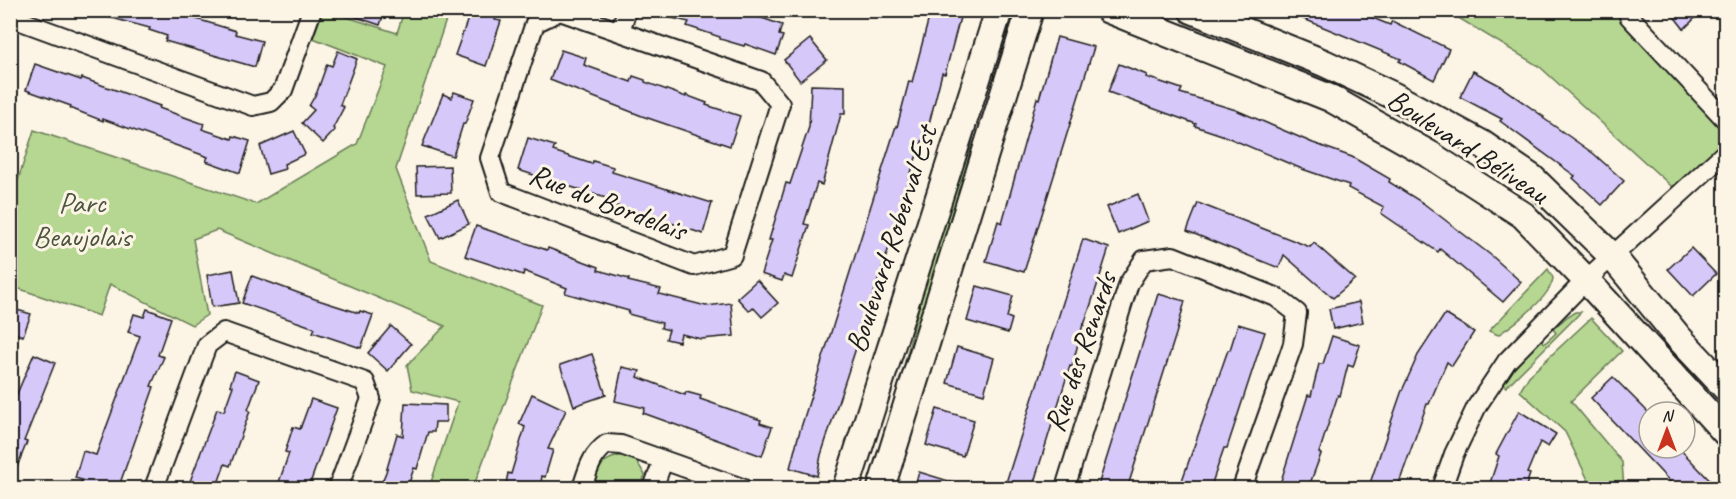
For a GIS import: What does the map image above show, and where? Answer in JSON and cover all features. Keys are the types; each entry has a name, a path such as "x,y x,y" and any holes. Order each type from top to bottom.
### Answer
{"street":[{"path":"10,17 253,106 271,102 283,90 312,10"},
{"path":"620,32 627,10"},
{"name":"Boulevard Roberval Est","path":"846,489 999,10"},
{"path":"881,489 1030,10"},
{"name":"Boulevard Béliveau","path":"1109,10 1330,98 1429,154 1523,215 1586,280 1725,433"},
{"name":"Boulevard Béliveau","path":"1192,10 1334,68 1392,95 1482,144 1532,178 1612,256 1679,338 1725,388"},
{"path":"1628,10 1629,16 1725,120"},
{"name":"Rue du Bordelais","path":"560,11 620,32 761,81 780,105 732,255 694,266 501,192 490,158 535,23 560,11"},
{"path":"1442,489 1454,454 1477,405 1507,361 1586,280 1725,152"},
{"name":"Rue des Renards","path":"1065,489 1129,282 1144,260 1173,256 1276,297 1297,313 1293,344 1242,489"},
{"path":"154,489 207,345 224,332 365,382 371,399 339,489"},
{"path":"582,489 597,451 608,444 621,445 742,489"},
{"path":"653,489 663,461"}],"green space":[{"name":"Parc Beaujolais","path":"323,10 397,33 404,11 449,11 396,169 431,261 542,305 473,488 429,488 458,402 412,390 407,365 445,326 217,230 193,239 207,315 192,325 110,284 99,316 11,286 11,202 34,130 256,204 357,144 387,67 313,38"},
{"path":"1447,11 1628,11 1725,120 1725,153 1680,194 1540,67"},
{"path":"981,104 962,186 896,398 925,282"},
{"path":"1548,269 1553,278 1551,285 1539,301 1498,335 1489,331"},
{"path":"1575,312 1581,312 1506,387 1500,383 1539,338 1545,343 1556,333 1553,329"},
{"path":"1591,318 1622,351 1571,401 1622,462 1624,488 1592,488 1565,432 1520,391 1529,376"},
{"path":"624,455 636,460 645,475 640,488 593,488 602,465 610,459"}],"building":[{"path":"101,10 177,10 191,15 190,17 236,31 235,34 262,41 255,67 165,41 167,36 149,30 150,28 100,15"},
{"path":"344,10 385,10 380,25 344,13"},
{"path":"471,10 498,10 495,20 501,21 486,66 455,55"},
{"path":"663,10 730,10 782,25 779,35 783,36 776,55 745,44 744,46 720,39 720,37 687,26 689,22 663,16"},
{"path":"931,10 962,10 945,74 942,73 930,120 913,166 894,232 821,455 817,476 790,468 897,127 909,81 912,82"},
{"path":"1282,10 1353,10 1390,25 1392,21 1449,49 1434,80 1399,61 1401,59"},
{"path":"1669,10 1703,10 1684,29"},
{"path":"1057,37 1094,47 1024,272 986,261 998,221 1002,223 1037,98 1039,99"},
{"path":"810,39 827,60 800,81 784,60"},
{"path":"561,50 586,58 584,65 631,82 633,76 740,116 730,146 642,116 550,80"},
{"path":"338,51 357,59 340,105 344,107 333,128 335,130 323,143 302,123 314,110 309,106 317,92 327,64 332,66"},
{"path":"35,64 160,106 159,108 204,124 202,129 232,139 233,136 250,141 240,173 206,161 208,157 103,119 103,121 70,108 71,106 26,90"},
{"path":"1119,64 1147,75 1146,77 1182,89 1180,93 1236,110 1352,157 1390,179 1389,182 1423,203 1492,256 1521,282 1503,302 1440,249 1438,252 1381,213 1384,207 1348,188 1349,185 1302,169 1195,126 1196,124 1108,92"},
{"path":"1473,71 1503,87 1594,154 1624,181 1602,205 1573,178 1575,176 1500,121 1502,119 1460,97"},
{"path":"811,85 845,86 845,114 841,114 822,185 817,183 804,224 809,225 792,278 784,275 782,281 761,274 786,183 790,184 809,127"},
{"path":"454,92 474,99 453,156 422,146 443,94 452,98"},
{"path":"294,131 305,154 284,164 285,169 268,174 260,146"},
{"path":"528,138 555,146 553,151 592,164 593,161 613,167 612,172 712,203 703,234 610,204 612,200 518,170"},
{"path":"450,166 451,193 417,194 416,167"},
{"path":"1138,194 1148,221 1118,234 1107,207"},
{"path":"458,200 469,224 440,238 428,214"},
{"path":"1198,203 1310,247 1314,243 1355,279 1333,298 1284,255 1279,268 1187,231"},
{"path":"476,226 547,250 548,248 599,267 598,270 629,279 628,281 661,289 659,294 706,306 731,303 734,336 701,339 681,334 679,342 666,339 669,330 661,328 662,323 565,293 567,288 524,271 523,275 465,256"},
{"path":"1083,239 1109,248 1083,324 1072,367 1070,366 1032,489 1004,489"},
{"path":"1691,248 1716,274 1693,296 1668,269"},
{"path":"233,270 239,303 212,307 207,275"},
{"path":"252,276 315,299 373,315 361,348 313,332 315,328 242,303"},
{"path":"757,280 778,303 762,317 753,307 749,311 737,298"},
{"path":"977,286 1013,296 1007,317 1012,319 1008,333 967,321"},
{"path":"1158,294 1185,301 1176,334 1127,489 1097,489"},
{"path":"1359,302 1363,322 1333,329 1329,309"},
{"path":"10,308 31,314 23,336 10,332"},
{"path":"147,309 171,318 158,355 164,357 151,386 154,387 118,489 79,489 82,480 75,478 83,451 96,455 140,336 128,332 134,314 144,317"},
{"path":"1445,314 1474,332 1452,366 1447,362 1429,404 1427,404 1397,489 1368,489 1401,393 1418,355"},
{"path":"1238,324 1265,332 1227,448 1224,448 1210,489 1179,489 1228,350 1230,350"},
{"path":"391,326 411,344 388,371 368,353"},
{"path":"1332,336 1360,345 1353,367 1348,365 1340,396 1338,395 1308,489 1291,489 1280,484 1308,395 1311,396 1319,364 1323,364"},
{"path":"957,347 994,358 984,394 947,383"},
{"path":"34,354 55,363 24,441 27,442 11,482 10,410"},
{"path":"592,354 606,395 574,406 560,365"},
{"path":"622,367 640,371 638,377 685,395 686,392 701,396 700,399 761,420 760,423 772,427 762,456 643,413 645,408 615,401"},
{"path":"235,371 259,380 230,466 225,464 216,489 203,489 189,484 217,409 224,411 233,386 230,385"},
{"path":"1613,377 1637,401 1637,447 1591,398"},
{"path":"532,394 566,410 548,449 553,450 545,477 542,476 540,489 505,489 508,473 511,474 525,427 519,424"},
{"path":"311,399 337,408 308,489 288,489 278,485 289,453 285,452 293,427 300,429"},
{"path":"405,403 446,405 446,422 435,422 434,432 428,432 417,469 414,468 407,489 379,489 397,434 403,436"},
{"path":"937,409 974,420 963,456 926,445"},
{"path":"1519,411 1556,434 1548,447 1540,442 1527,473 1530,474 1525,489 1488,489 1499,456 1496,454"},
{"path":"1650,460 1690,460 1718,489 1677,489"},
{"path":"919,472 962,485 962,489 914,489"}]}
